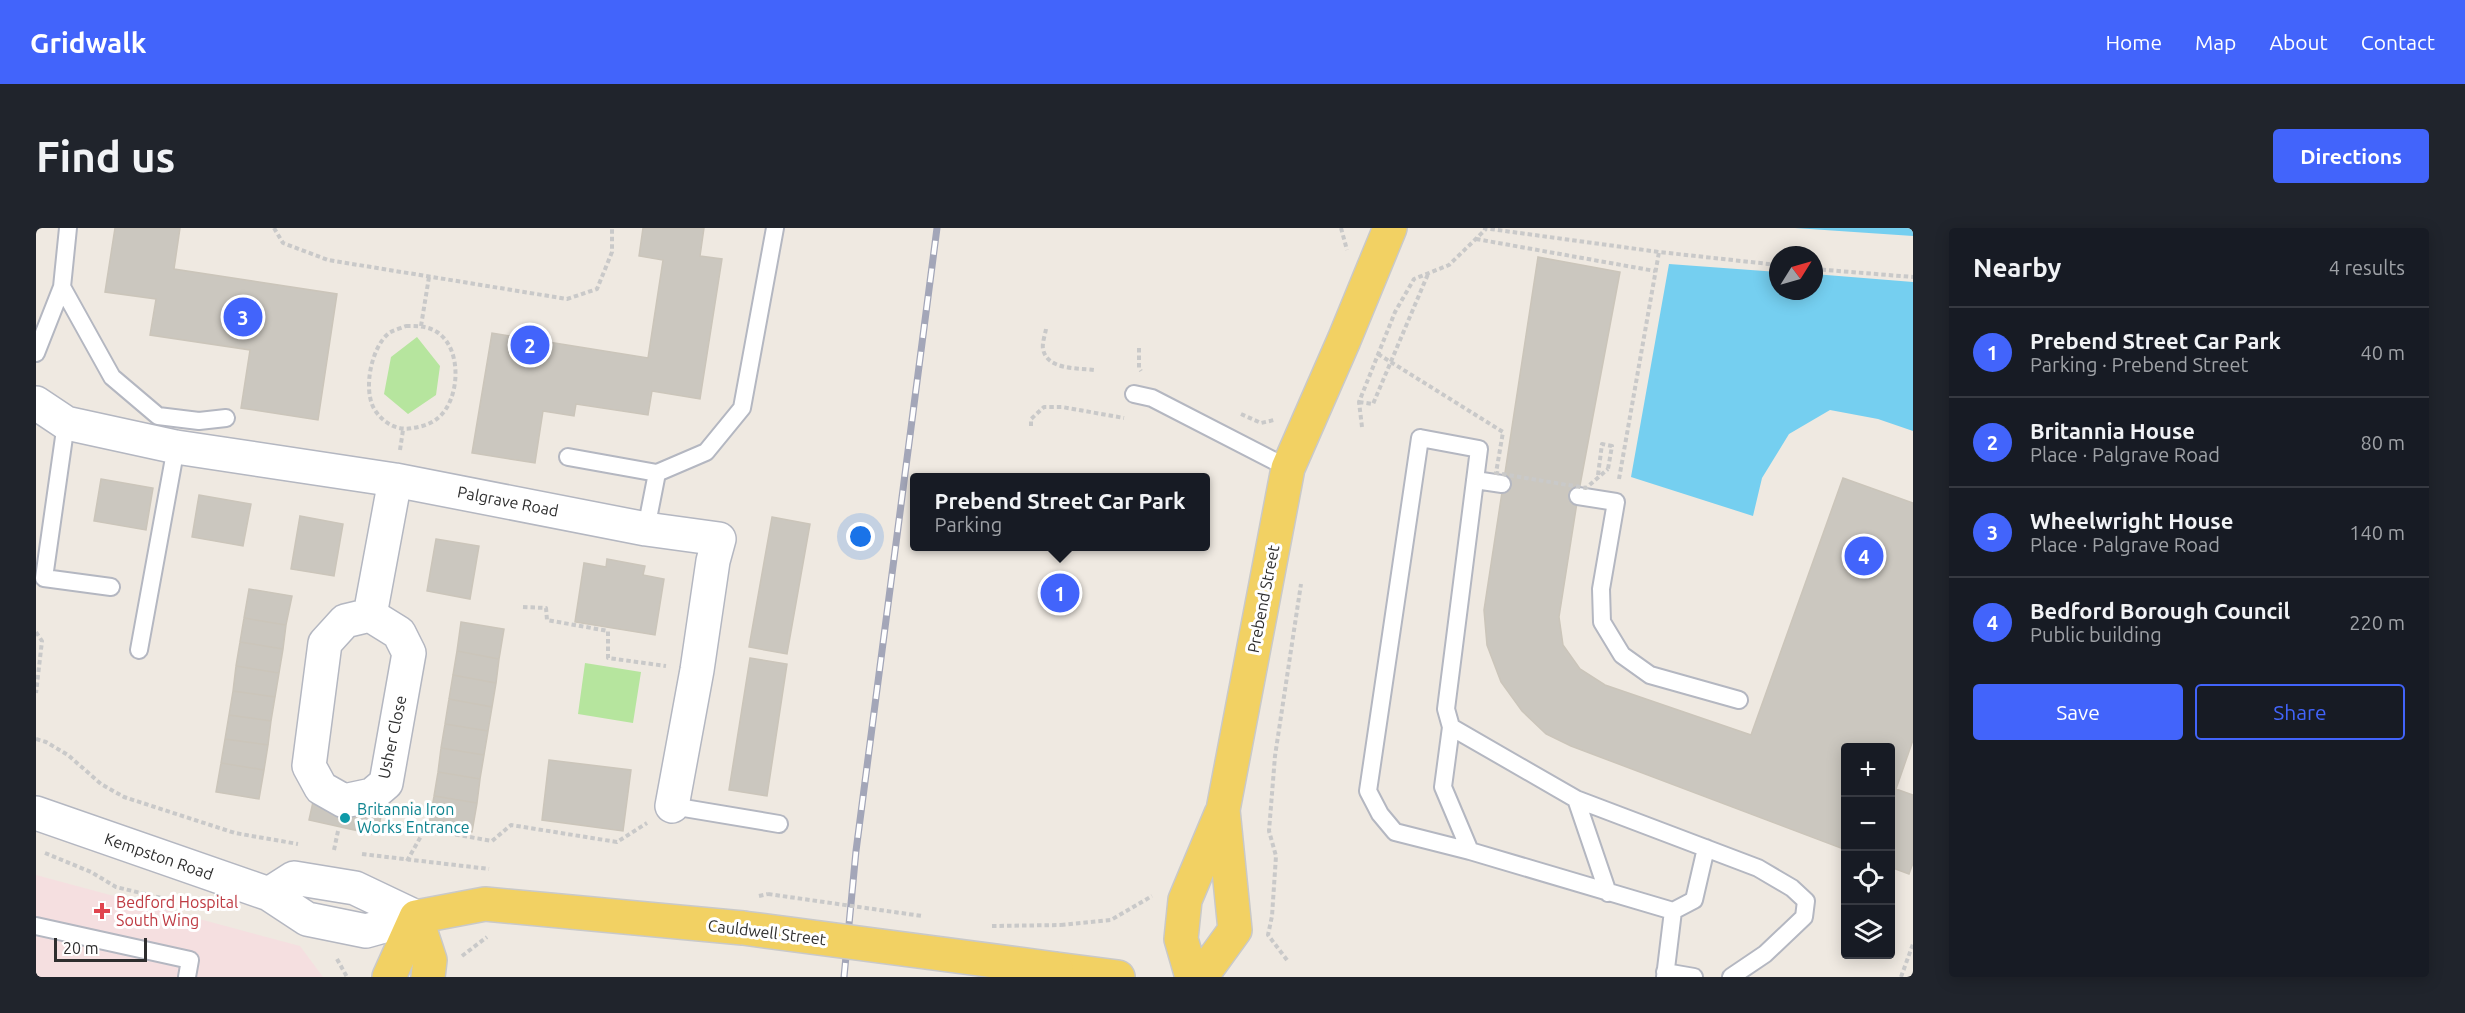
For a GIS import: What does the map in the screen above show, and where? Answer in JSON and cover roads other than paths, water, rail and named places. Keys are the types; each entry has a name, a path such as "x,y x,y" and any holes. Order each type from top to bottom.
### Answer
{"main road":[{"name":"Prebend Street","path":"1201,977 1235,930 1223,810 1288,468 1390,228"},
{"path":"1192,977 1180,939 1185,900 1223,810"},
{"name":"Cauldwell Street","path":"416,917 485,904 743,928 1118,977"},
{"path":"388,977 416,917"},
{"path":"416,917 430,960 428,977"}],"street":[{"name":"Palgrave Road","path":"36,403 66,423 176,447 395,480 646,529 719,539 713,561 697,670 672,806"},
{"path":"370,615 395,480"},
{"name":"Usher Close","path":"370,615 399,633 409,653 386,783 372,795 344,801 321,788 309,766 324,643 345,621 370,615"},
{"name":"Kempston Road","path":"36,813 269,894 307,919 366,931 416,917"}],"lane":[{"path":"36,353 62,288 68,228"},
{"path":"568,457 657,473 706,452 742,408 775,228"},
{"path":"62,288 112,377 158,416 199,421 226,418"},
{"path":"1134,394 1152,398 1288,468"},
{"path":"66,423 44,578 111,587"},
{"path":"1470,851 1443,787 1452,727 1446,709 1479,449 1420,438 1368,791 1380,814 1395,832 1470,851 1672,911 1694,900 1706,848"},
{"path":"139,650 176,447"},
{"path":"646,529 657,473"},
{"path":"1475,480 1502,484"},
{"path":"1578,496 1616,501 1601,589 1602,622 1623,655 1650,675 1739,700"},
{"path":"1452,727 1576,799 1758,867 1792,888 1806,901 1804,917 1765,954 1731,977"},
{"path":"1576,799 1608,892"},
{"path":"672,806 779,825"},
{"path":"1672,911 1665,974 1694,977"},
{"path":"36,927 190,960 187,977"}],"water":[{"path":"1795,228 1913,228 1913,236"},
{"path":"1669,264 1769,271 1769,300 1823,300 1823,275 1913,282 1913,431 1878,419 1830,410 1789,434 1762,478 1753,516 1631,477"}],"railway":[{"path":"844,977 856,851 937,228"}],"place":[{"name":"Wheelwright House","path":"243,317"},
{"name":"Britannia House","path":"530,345"},
{"name":"Bedford Borough Council","path":"1864,556"},
{"name":"Prebend Street Car Park","path":"1060,593"},
{"name":"Britannia Iron Works Entrance","path":"345,818"},
{"name":"Bedford Hospital South Wing","path":"102,911"}]}
